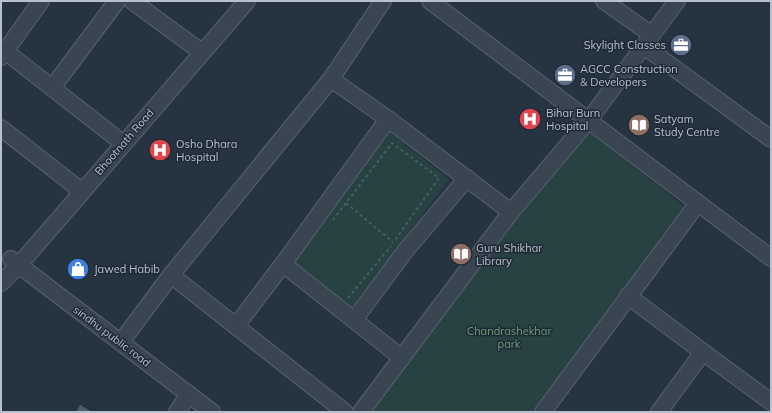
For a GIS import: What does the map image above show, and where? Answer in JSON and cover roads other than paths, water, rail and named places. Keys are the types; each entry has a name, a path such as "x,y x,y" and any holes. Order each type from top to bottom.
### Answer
{"street":[{"path":"41,1 3,54 52,88 115,138"},
{"path":"52,88 117,1"},
{"path":"132,1 196,48"},
{"name":"Bhootnath Road","path":"77,189 115,138 196,48 235,1"},
{"name":"Bhootnath Road","path":"1,279 77,189 247,1"},
{"path":"121,342 171,275 331,79 383,1"},
{"path":"430,1 771,258"},
{"path":"604,1 648,40 771,139"},
{"path":"361,412 512,212 589,120 677,1"},
{"path":"331,79 388,119 512,212"},
{"path":"236,326 284,264 388,119"},
{"path":"1,128 77,189"},
{"path":"354,320 406,250 467,178"},
{"path":"543,412 698,203"},
{"name":"Bhootnath Road","path":"1,283 15,262"},
{"name":"sindhu public road","path":"15,262 212,412"},
{"path":"284,264 402,358"},
{"path":"171,275 345,412"},
{"path":"628,296 771,402"},
{"path":"659,412 703,352"},
{"path":"177,412 189,394"},
{"path":"766,412 771,406"}],"place":[{"name":"Skylight Classes","path":"681,45"},
{"name":"AGCC Construction & Developers","path":"565,75"},
{"name":"Bihar Burn Hospital","path":"530,119"},
{"name":"Satyam Study Centre","path":"639,125"},
{"name":"Osho Dhara Hospital","path":"160,150"},
{"name":"Guru Shikhar Library","path":"461,254"},
{"name":"Jawed Habib","path":"78,269"}],"park label":[{"name":"Chandrashekhar park","path":"509,337"}]}
